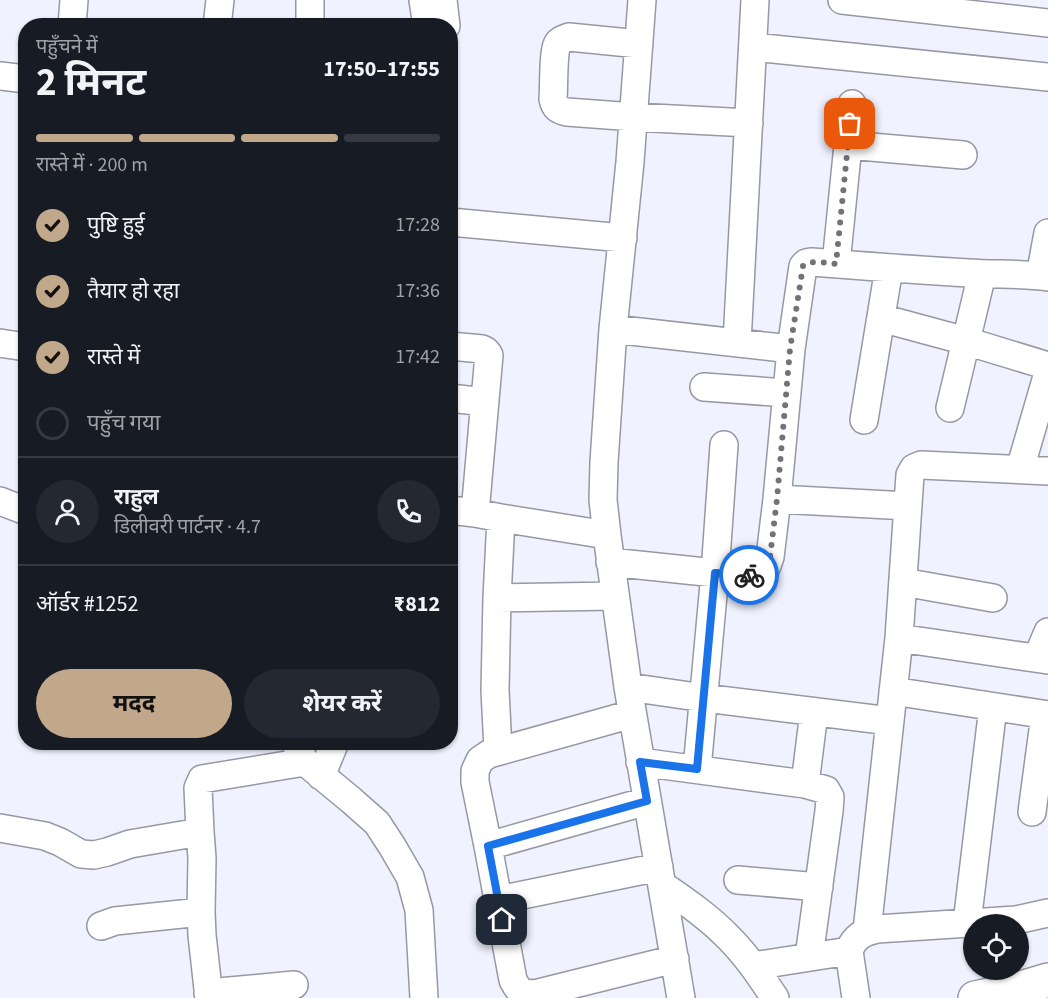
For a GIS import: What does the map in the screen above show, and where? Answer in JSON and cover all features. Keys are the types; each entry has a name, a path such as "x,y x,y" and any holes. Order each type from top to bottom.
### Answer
{"main road":[{"path":"975,998 1025,984"}],"street":[{"path":"73,18 74,0"},
{"path":"218,18 220,0"},
{"path":"310,0 310,18"},
{"path":"423,0 426,18"},
{"path":"443,0 445,18"},
{"path":"642,0 634,117 613,329 603,500 632,714 681,998"},
{"path":"737,343 755,0"},
{"path":"842,0 1048,23"},
{"path":"639,44 569,37 562,39 557,44 556,53 553,99 555,107 560,111 749,123"},
{"path":"753,47 1048,78"},
{"path":"0,76 18,78"},
{"path":"836,264 852,104"},
{"path":"848,144 963,155"},
{"path":"458,223 623,238"},
{"path":"610,562 753,575 761,573 768,565 777,499 790,349 803,266 806,263 1044,277 1048,233"},
{"path":"864,420 889,268"},
{"path":"950,408 982,274"},
{"path":"881,318 966,340 1048,366"},
{"path":"613,329 790,349"},
{"path":"0,343 18,346"},
{"path":"458,347 482,349 489,355 475,513 497,598 495,690 498,750"},
{"path":"1020,469 1048,373"},
{"path":"704,387 787,393"},
{"path":"458,399 485,402"},
{"path":"697,769 724,445"},
{"path":"856,998 858,941 890,721 899,638 910,475 914,468 921,465 1048,471"},
{"path":"777,499 908,506"},
{"path":"475,513 607,535"},
{"path":"903,582 993,598"},
{"path":"497,598 615,596"},
{"path":"899,638 1042,659 1048,632"},
{"path":"628,687 890,721"},
{"path":"893,691 1046,715 1032,812"},
{"path":"968,914 993,707"},
{"path":"804,784 814,712"},
{"path":"632,714 489,753 480,760 475,771 475,782 513,980 522,993 534,994 675,959"},
{"path":"294,985 208,996 202,935 202,858 198,788 202,779 307,760 323,750"},
{"path":"307,760 377,823 410,877 418,910 424,998"},
{"path":"640,762 826,789 830,797 809,957"},
{"path":"488,846 647,801"},
{"path":"0,828 45,836 81,854 94,855 130,844 200,832"},
{"path":"498,900 660,876 729,938 753,966 775,998"},
{"path":"738,880 819,887"},
{"path":"101,926 115,921 201,912"},
{"path":"1029,918 1048,913"},
{"path":"753,966 809,957 858,941 963,924"}],"way so far":[{"path":"749,575 761,573 768,565 770,557 790,349 801,272 806,263 836,264 850,124"}],"route":[{"path":"502,920 488,846 647,801 640,762 697,769 715,573 749,575"}]}
